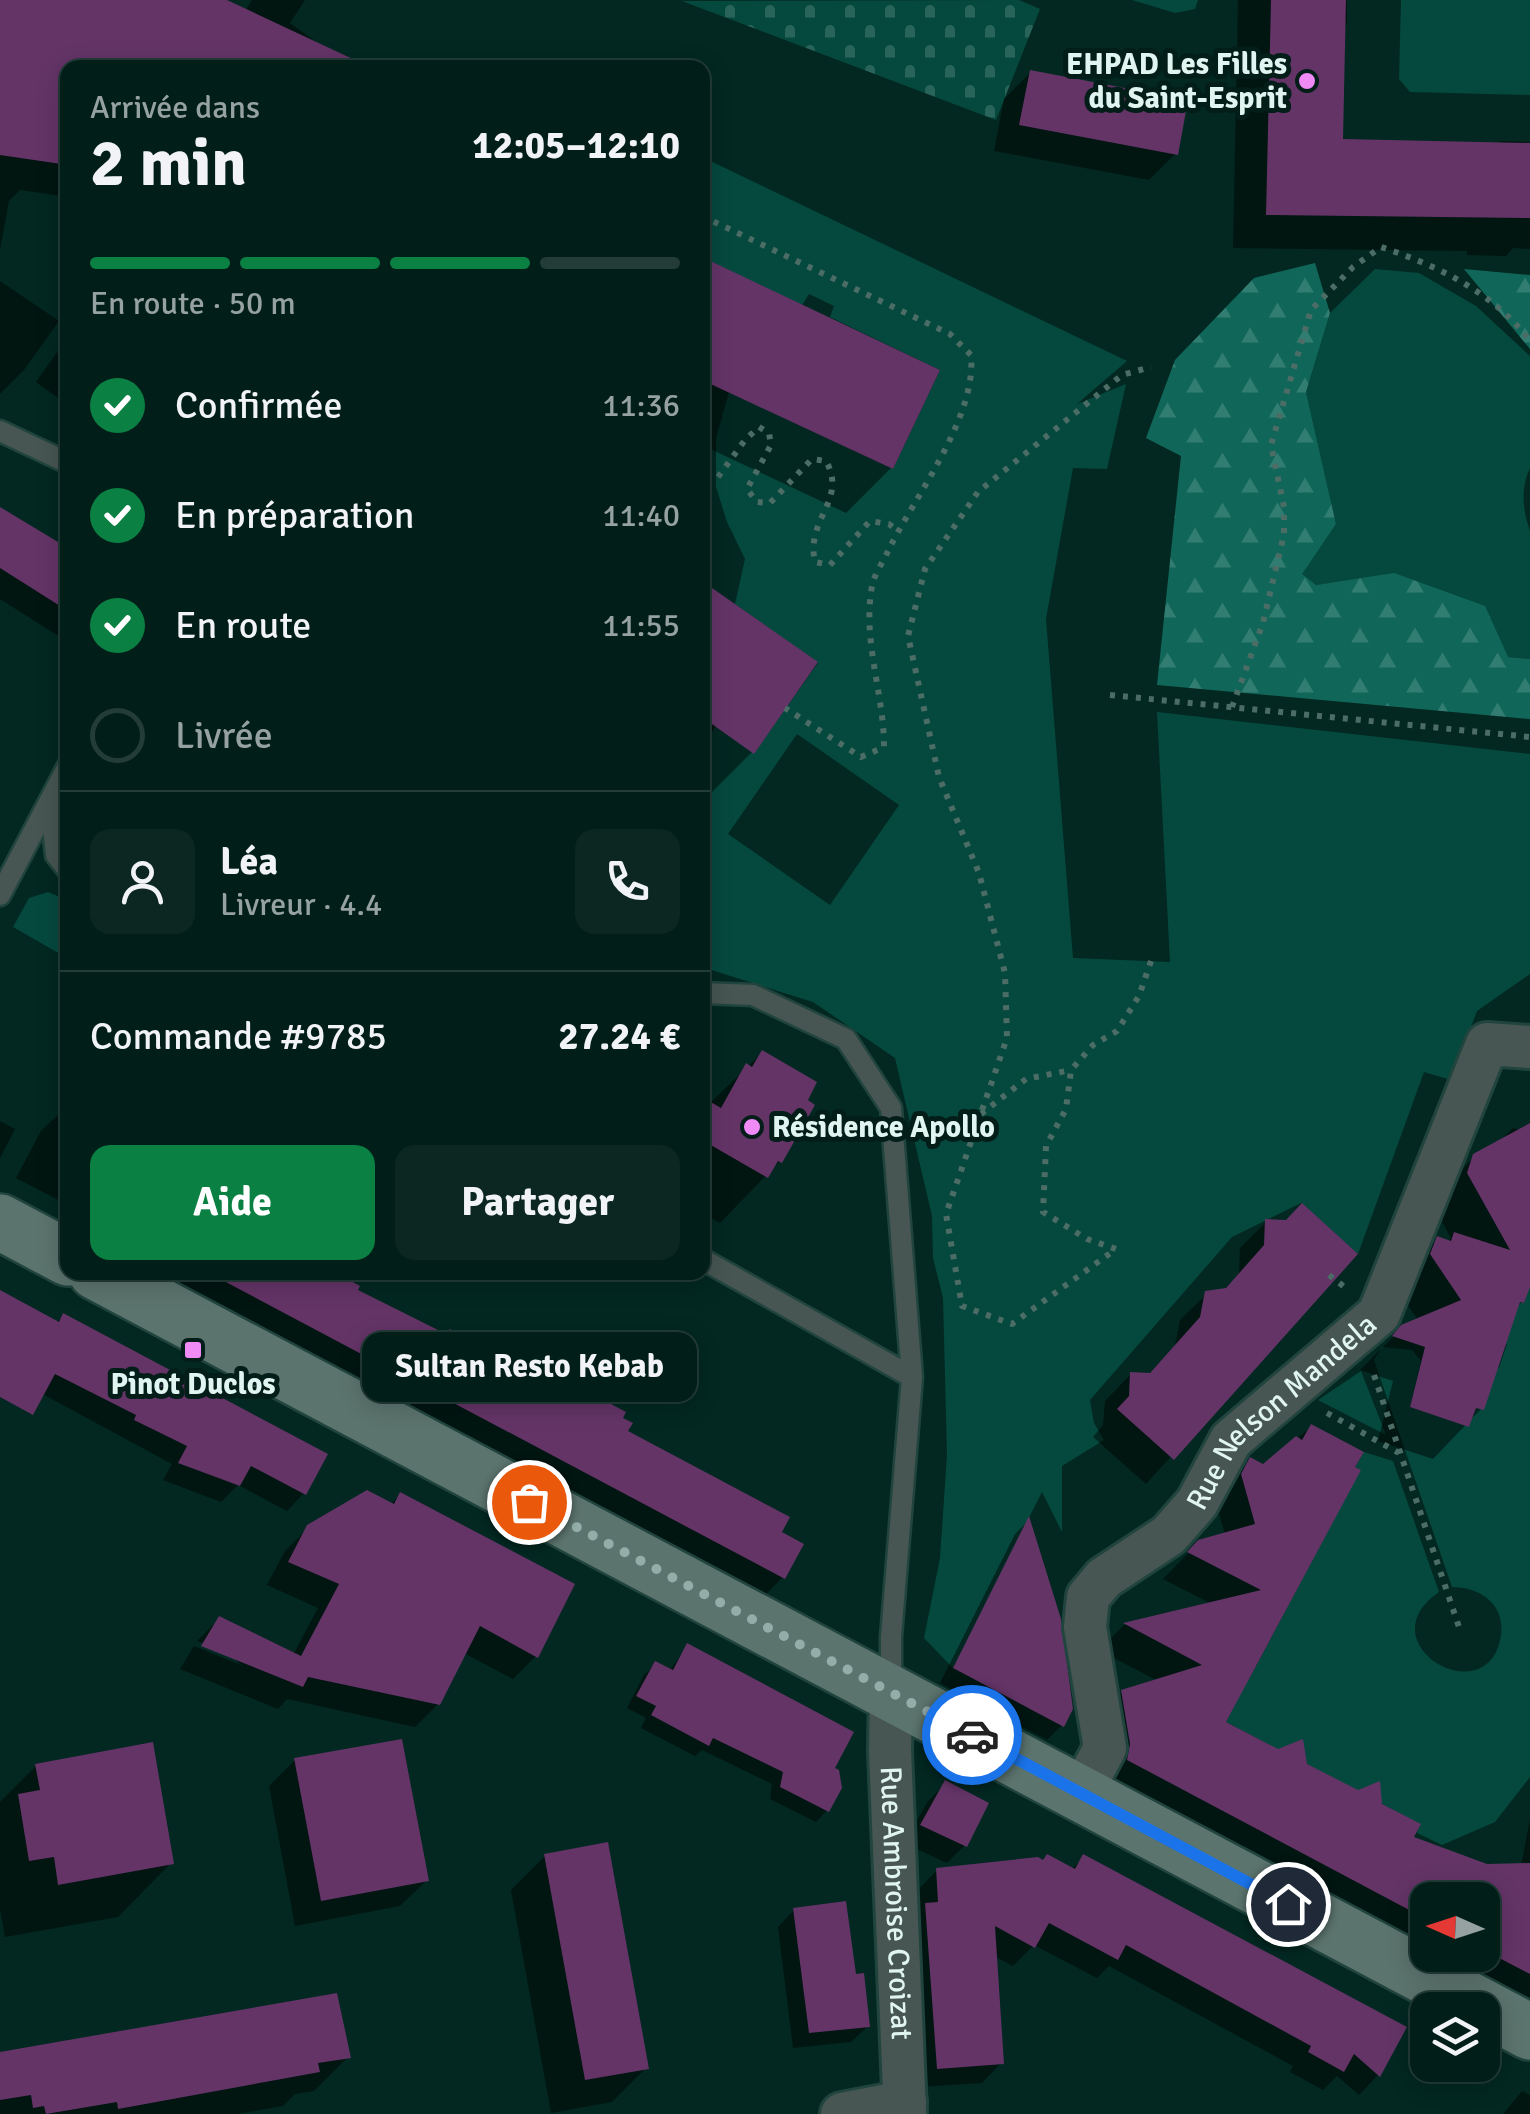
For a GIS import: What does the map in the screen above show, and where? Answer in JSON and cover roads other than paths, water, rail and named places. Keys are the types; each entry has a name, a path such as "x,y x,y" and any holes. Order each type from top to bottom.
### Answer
{"street":[{"name":"Rue Nelson Mandela","path":"1080,1794 1105,1748 1085,1627 1088,1597 1104,1578 1168,1535 1197,1503 1231,1440 1369,1322 1487,1044 1530,1047"},
{"path":"0,1222 60,1254"},
{"path":"111,1280 1530,2032"},
{"name":"Rue Ambroise Croizat","path":"891,1693 905,2108"},
{"path":"842,2114 905,2108"}],"lane":[{"path":"0,430 60,459"},
{"path":"0,895 60,780"},
{"path":"50,798 56,855 60,860"},
{"path":"710,993 753,995 846,1040 891,1108 912,1378 891,1693"},
{"path":"710,1264 912,1378"}],"place":[{"name":"EHPAD Les Filles du Saint-Esprit","path":"1307,81"},
{"name":"Résidence Apollo","path":"752,1127"},
{"name":"Pinot Duclos","path":"193,1350"},
{"name":"Sultan Resto Kebab","path":"529,1502"}]}
